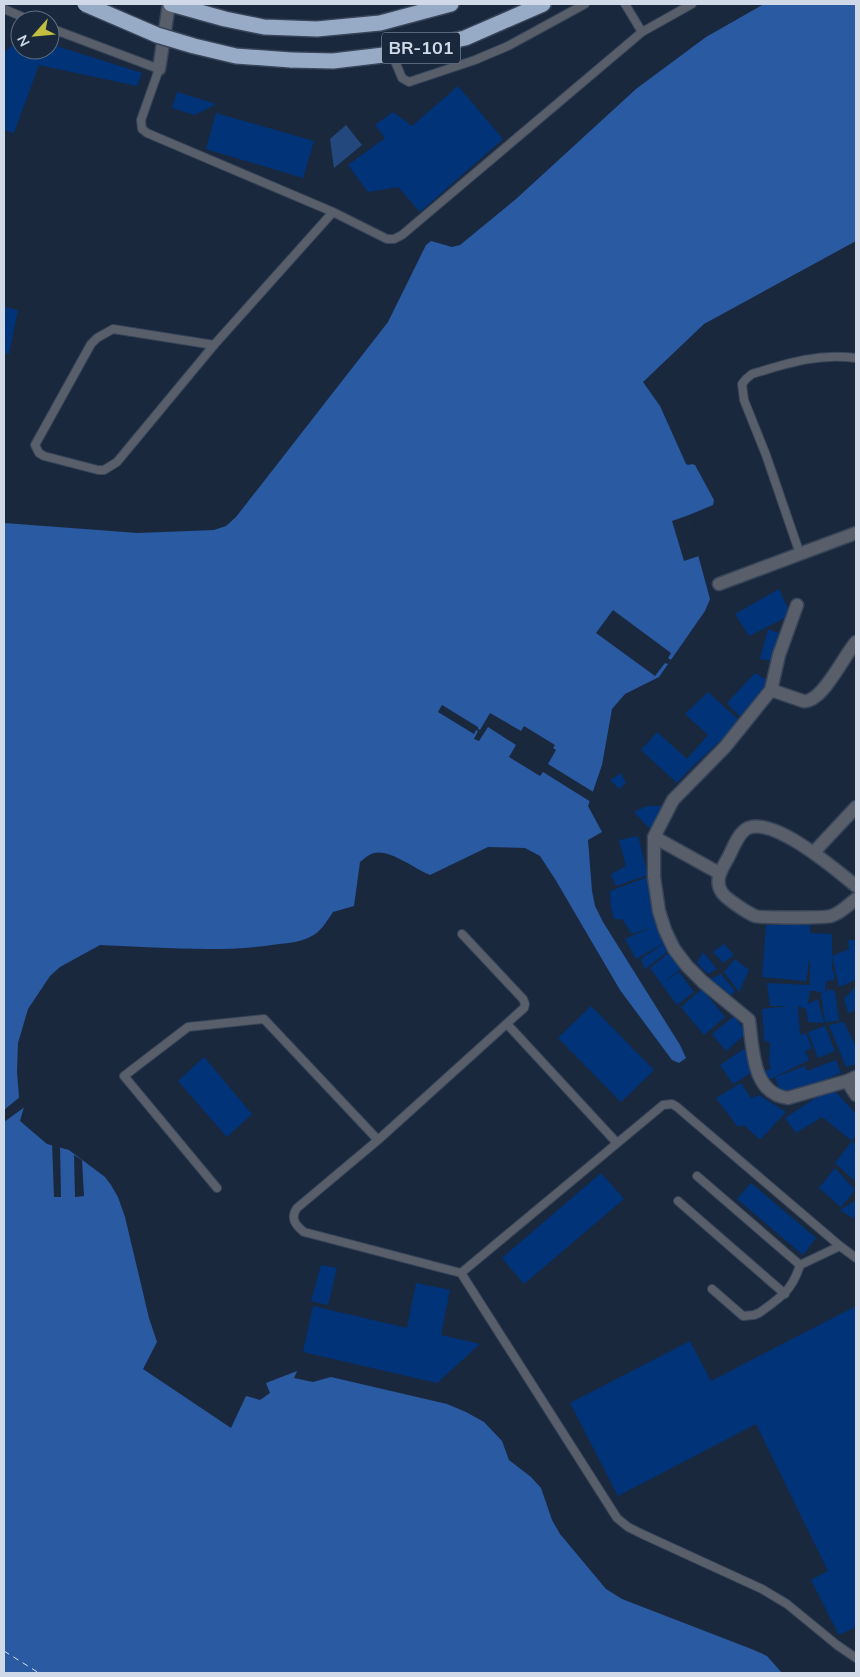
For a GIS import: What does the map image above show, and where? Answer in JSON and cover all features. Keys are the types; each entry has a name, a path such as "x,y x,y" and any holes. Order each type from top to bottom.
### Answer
{"highway":[{"name":"BR-101","path":"85,4 156,35 236,56 333,61 392,54 465,38 543,4"},
{"name":"BR-101","path":"170,4 264,27 317,29 380,23 450,4"}],"street":[{"path":"159,69 170,4"},
{"path":"719,584 856,534"},
{"path":"797,604 779,655 771,690 725,747 673,800 654,837 654,877 664,930 674,948 702,982 749,1020 757,1071 766,1088 780,1097 788,1098 852,1079 856,1095"},
{"path":"771,690 803,701 808,702 812,700 821,692 856,642"},
{"path":"814,852 856,807"},
{"path":"856,886 814,852 773,830 754,827 748,828 742,833 719,873 718,886 723,895 756,916 826,917 839,913 856,899"},
{"path":"654,837 719,873"}],"lane":[{"path":"392,54 402,78 409,82 475,60 508,46 585,4"},
{"path":"625,4 642,32"},
{"path":"60,32 159,69 141,120 142,129 147,133 333,212 387,239 394,239 402,235 642,32 692,4"},
{"path":"214,345 113,329 106,332 91,344 35,446 36,449 44,456 98,470 112,466 214,345 333,212"},
{"path":"800,554 766,455 744,400 742,384 752,374 802,359 841,356 856,358"},
{"path":"462,934 524,999 524,1008 378,1140 297,1208 293,1219 304,1232 460,1273 617,1518 628,1527 642,1534 762,1589 787,1604 856,1658"},
{"path":"217,1188 124,1076 188,1027 264,1019 378,1140"},
{"path":"507,1024 617,1143"},
{"path":"460,1273 663,1105 672,1104 856,1258"},
{"path":"697,1176 800,1265"},
{"path":"678,1200 785,1294"},
{"path":"712,1289 743,1316 760,1314 785,1294 797,1276 800,1265 840,1246"}],"shaded area":[{"path":"764,4 856,4 856,241 704,324 643,382 660,406 686,464 695,465 714,500 713,505 689,515 688,518 710,599 705,611 659,677 625,694 612,709 602,765 588,806 602,832 588,840 595,906 603,922 680,1045 686,1058 679,1063 672,1060 620,990 540,856 525,848 488,847 430,875 387,854 370,854 360,862 354,906 333,912 317,932 301,940 230,949 100,945 60,967 50,976 28,1009 18,1043 17,1072 19,1097 24,1107 20,1121 47,1144 69,1150 105,1177 118,1197 125,1217 149,1318 157,1342 143,1369 231,1428 246,1396 260,1400 270,1393 266,1383 297,1371 294,1378 313,1382 331,1377 447,1404 466,1412 484,1422 502,1441 509,1460 531,1477 541,1488 552,1520 560,1534 606,1589 622,1599 767,1656 782,1673 4,1673 4,523 138,533 214,530 226,526 236,517 388,322 426,245 431,241 452,247 460,245 516,199 636,89 706,37"},
{"path":"346,125 362,145 334,168 330,139"}],"pier":[{"path":"689,515 699,556 684,561 672,521"},
{"path":"613,610 671,653 668,658 671,660 668,664 665,663 655,676 596,633"},
{"path":"442,705 480,730 490,713 521,731 524,726 555,745 553,748 556,750 548,764 595,793 591,802 543,772 540,776 509,757 516,745 488,727 479,741 474,739 478,731 476,730 474,734 438,712"},
{"path":"21,1096 26,1106 4,1122 4,1110"},
{"path":"52,1142 60,1145 61,1197 54,1197"},
{"path":"74,1155 82,1160 84,1196 75,1197"}],"building":[{"path":"10,47 10,60 60,60 60,47 142,73 137,86 39,65 14,133 4,130 4,53"},
{"path":"458,86 503,139 420,212 398,187 368,192 348,165 385,138 375,125 393,112 412,126"},
{"path":"177,92 216,104 195,115 172,108"},
{"path":"216,113 314,141 303,178 206,149"},
{"path":"4,307 18,310 9,354 4,353"},
{"path":"779,589 791,615 749,636 735,614"},
{"path":"768,629 782,634 773,661 760,659"},
{"path":"755,673 770,682 742,719 727,703"},
{"path":"708,692 741,722 677,783 641,750 657,732 687,759 708,735 685,714"},
{"path":"621,773 626,783 619,789 610,780"},
{"path":"647,806 666,806 650,829 634,812"},
{"path":"638,836 648,875 616,886 611,874 626,866 619,840"},
{"path":"648,877 667,941 636,959 625,939 653,927 632,934 622,919 614,919 610,891"},
{"path":"766,925 810,925 810,933 832,934 832,971 834,971 834,980 826,981 825,993 810,990 808,1004 818,999 824,1023 808,1022 806,1009 798,1006 800,1035 806,1033 812,1048 805,1051 809,1060 768,1080 764,1072 771,1068 769,1063 770,1043 764,1040 762,1009 790,1006 770,1006 767,983 810,985 810,956 806,981 762,977"},
{"path":"848,940 856,940 856,980 839,987 832,956 849,949"},
{"path":"666,942 668,951 645,969 641,959"},
{"path":"724,944 734,955 723,963 713,952"},
{"path":"670,952 682,968 664,982 679,972 694,992 677,1005 650,968"},
{"path":"703,952 717,969 708,974 697,963"},
{"path":"735,959 749,970 739,992 724,972"},
{"path":"721,974 735,991 729,998 708,980"},
{"path":"856,986 856,1010 848,1013 844,999"},
{"path":"702,989 725,1017 704,1035 681,1007"},
{"path":"827,989 835,991 839,1021 825,1022 821,993 827,992"},
{"path":"591,1006 654,1070 621,1102 558,1038"},
{"path":"734,1016 747,1033 726,1051 712,1034"},
{"path":"844,1022 856,1047 856,1064 846,1067 829,1025"},
{"path":"825,1026 835,1051 818,1058 808,1032"},
{"path":"744,1049 750,1058 747,1060 754,1071 733,1084 720,1065"},
{"path":"204,1057 252,1114 227,1137 178,1081"},
{"path":"836,1060 841,1073 782,1097 775,1077 805,1066 807,1071"},
{"path":"741,1083 751,1098 759,1095 786,1112 760,1140 744,1125 738,1127 716,1098"},
{"path":"826,1091 836,1092 856,1114 856,1134 852,1141 826,1120 832,1114 825,1120 822,1117 796,1133 785,1118"},
{"path":"852,1141 856,1145 856,1182 835,1163"},
{"path":"835,1168 855,1190 841,1207 819,1188"},
{"path":"601,1173 624,1199 524,1284 502,1258"},
{"path":"751,1183 816,1238 803,1255 737,1199"},
{"path":"855,1201 856,1215 853,1218 840,1210"},
{"path":"321,1265 337,1268 328,1305 311,1301"},
{"path":"416,1283 450,1290 441,1335 480,1344 437,1383 303,1352 313,1306 407,1328"},
{"path":"856,1306 856,1627 839,1635 811,1580 828,1571 756,1424 618,1496 570,1403 690,1341 711,1381"}],"ferry route":[{"path":"4,1651 39,1673"}]}
